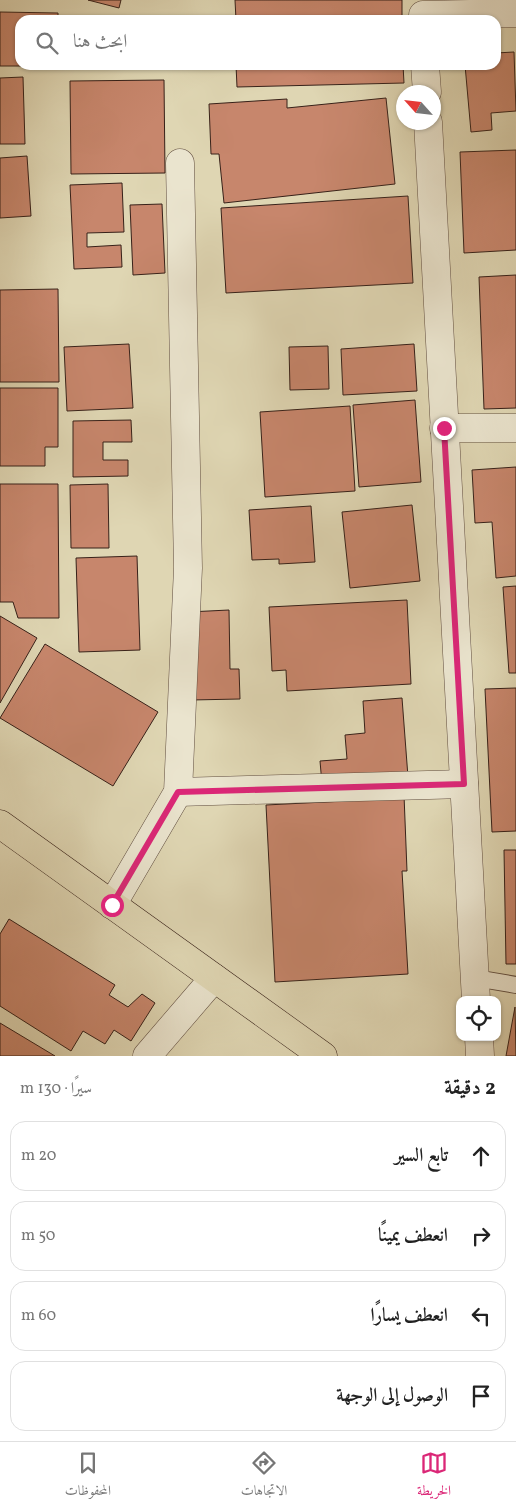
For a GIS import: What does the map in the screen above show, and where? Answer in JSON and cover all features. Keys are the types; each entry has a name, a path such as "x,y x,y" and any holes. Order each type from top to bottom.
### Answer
{"highway":[{"path":"0,824 323,1056"}],"street":[{"path":"422,12 516,13"},
{"path":"425,70 426,85"},
{"path":"428,130 476,989"},
{"path":"112,905 178,792 188,568 180,163"},
{"path":"444,428 516,428"},
{"path":"178,792 464,784"},
{"path":"147,1056 214,978"},
{"path":"479,1041 480,1056"}],"lane":[{"path":"476,989 516,985"}],"building":[{"path":"88,0 121,0 119,8"},
{"path":"235,0 402,0 402,15 236,15"},
{"path":"0,12 58,13 58,15 15,15 15,66 0,66"},
{"path":"514,52 516,111 491,113 492,130 471,132 465,70 501,70 501,53"},
{"path":"236,70 403,70 404,83 237,87"},
{"path":"23,77 25,144 0,144 0,78"},
{"path":"164,80 165,173 71,174 70,81"},
{"path":"386,98 395,184 224,203 219,154 211,154 209,104 287,99 287,108"},
{"path":"516,150 516,250 464,253 460,152"},
{"path":"27,156 31,216 0,218 0,158"},
{"path":"122,183 124,232 87,233 87,247 121,245 122,267 74,269 70,185"},
{"path":"408,196 413,283 226,293 221,208"},
{"path":"162,204 165,273 133,275 130,205"},
{"path":"516,275 516,408 484,409 479,277"},
{"path":"58,289 59,382 0,382 0,290"},
{"path":"129,344 133,408 67,411 64,347"},
{"path":"414,344 417,391 343,395 341,349"},
{"path":"328,346 329,389 290,390 289,347"},
{"path":"0,388 58,388 58,447 45,447 45,466 0,466"},
{"path":"415,400 421,482 359,487 353,405"},
{"path":"350,406 355,491 265,497 260,412"},
{"path":"131,420 132,442 103,442 103,460 128,460 128,476 73,477 73,421"},
{"path":"516,467 516,576 496,578 492,522 475,523 472,470"},
{"path":"0,484 58,484 59,618 18,618 13,602 0,602"},
{"path":"108,484 109,548 71,548 70,485"},
{"path":"412,505 420,581 350,588 342,512"},
{"path":"311,506 315,562 279,564 279,559 252,560 249,510"},
{"path":"137,556 140,650 79,652 76,558"},
{"path":"516,586 516,673 509,673 503,587"},
{"path":"407,600 411,684 287,691 286,670 272,671 269,607"},
{"path":"229,610 230,669 239,669 240,699 191,700 188,612"},
{"path":"0,616 37,638 0,703"},
{"path":"45,644 158,712 113,786 0,718"},
{"path":"516,688 516,831 492,832 485,689"},
{"path":"402,698 408,777 322,784 320,761 347,759 345,735 365,733 363,701"},
{"path":"404,795 407,871 402,871 408,974 275,982 266,805 364,800"},
{"path":"504,850 516,850 516,964 506,964"},
{"path":"9,919 115,985 109,995 128,1007 142,994 155,1003 131,1041 114,1030 105,1044 83,1031 71,1051 0,1006 0,934"},
{"path":"515,1007 516,1056 506,1056"},
{"path":"0,1023 55,1056 0,1056"}],"route":[{"path":"112,905 178,792 464,784 444,428"}]}
